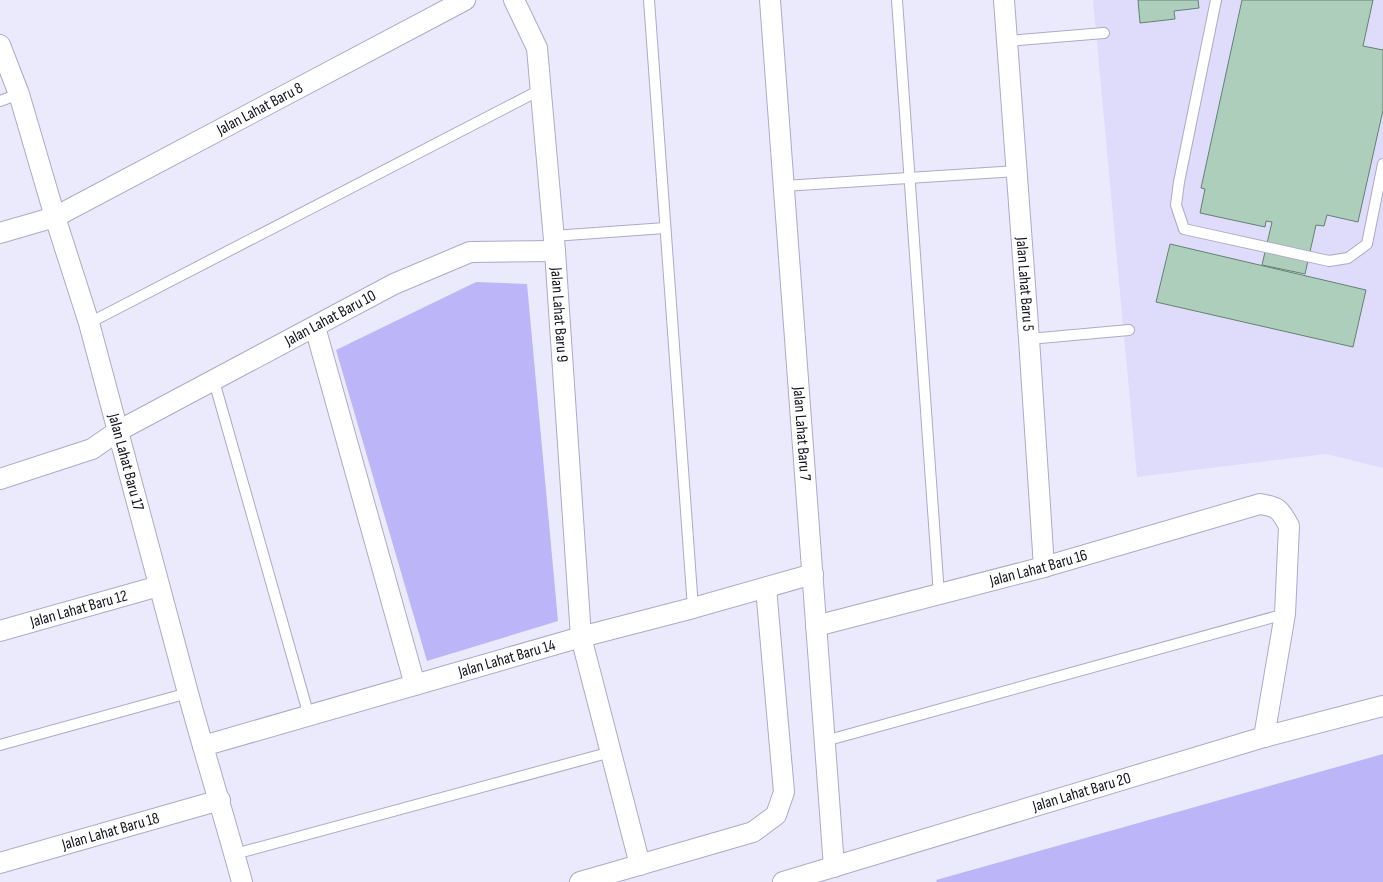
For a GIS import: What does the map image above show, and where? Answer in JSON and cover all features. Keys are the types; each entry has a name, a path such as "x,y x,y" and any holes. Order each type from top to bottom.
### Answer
{"street":[{"name":"Jalan Lahat Baru 8","path":"55,217 465,0"},
{"name":"Jalan Lahat Baru 9","path":"514,0 536,48 554,243 581,637 640,865"},
{"name":"Jalan Lahat Baru 7","path":"770,0 834,867"},
{"name":"Jalan Lahat Baru 5","path":"1004,0 1044,567"},
{"name":"Jalan Lahat Baru 17","path":"0,45 19,94 55,217 89,323 188,693 242,882"},
{"path":"0,232 55,217"},
{"name":"Jalan Lahat Baru 10","path":"0,479 92,449 118,431 394,284 470,252 554,243"},
{"path":"315,327 415,685"},
{"name":"Jalan Lahat Baru 16","path":"816,626 1044,567 1260,504 1274,506 1282,513 1289,526 1286,614"},
{"name":"Jalan Lahat Baru 14","path":"203,746 581,637 813,574"},
{"name":"Jalan Lahat Baru 12","path":"0,630 159,586"},
{"path":"580,882 754,832 776,815 784,792 766,588"},
{"path":"1264,737 1286,614"},
{"name":"Jalan Lahat Baru 20","path":"783,882 1264,737 1383,706"},
{"name":"Jalan Lahat Baru 18","path":"0,862 220,800"}],"lane":[{"path":"649,0 692,608"},
{"path":"897,0 939,595"},
{"path":"1216,0 1179,182 1176,205 1184,229 1329,261 1348,258 1367,244 1383,164"},
{"path":"1008,42 1104,33"},
{"path":"89,323 540,90"},
{"path":"0,101 19,94"},
{"path":"784,186 1017,171"},
{"path":"554,243 665,228"},
{"path":"1029,340 1129,330"},
{"path":"214,381 309,716"},
{"path":"824,741 1286,614"},
{"path":"0,745 188,693"},
{"path":"235,854 611,752"}],"shaded area":[{"path":"1093,0 1383,0 1383,468 1326,454 1137,477"},
{"path":"476,282 527,284 558,621 427,661 336,350"},
{"path":"1383,754 1383,882 937,882 936,880"}],"building":[{"path":"1138,0 1198,0 1199,8 1174,11 1175,19 1140,23"},
{"path":"1242,0 1373,0 1363,46 1383,50 1383,110 1358,222 1327,215 1324,226 1316,225 1305,274 1262,265 1272,222 1266,221 1265,227 1200,213 1205,189 1201,188"},
{"path":"1170,244 1366,290 1353,347 1156,302"}]}
